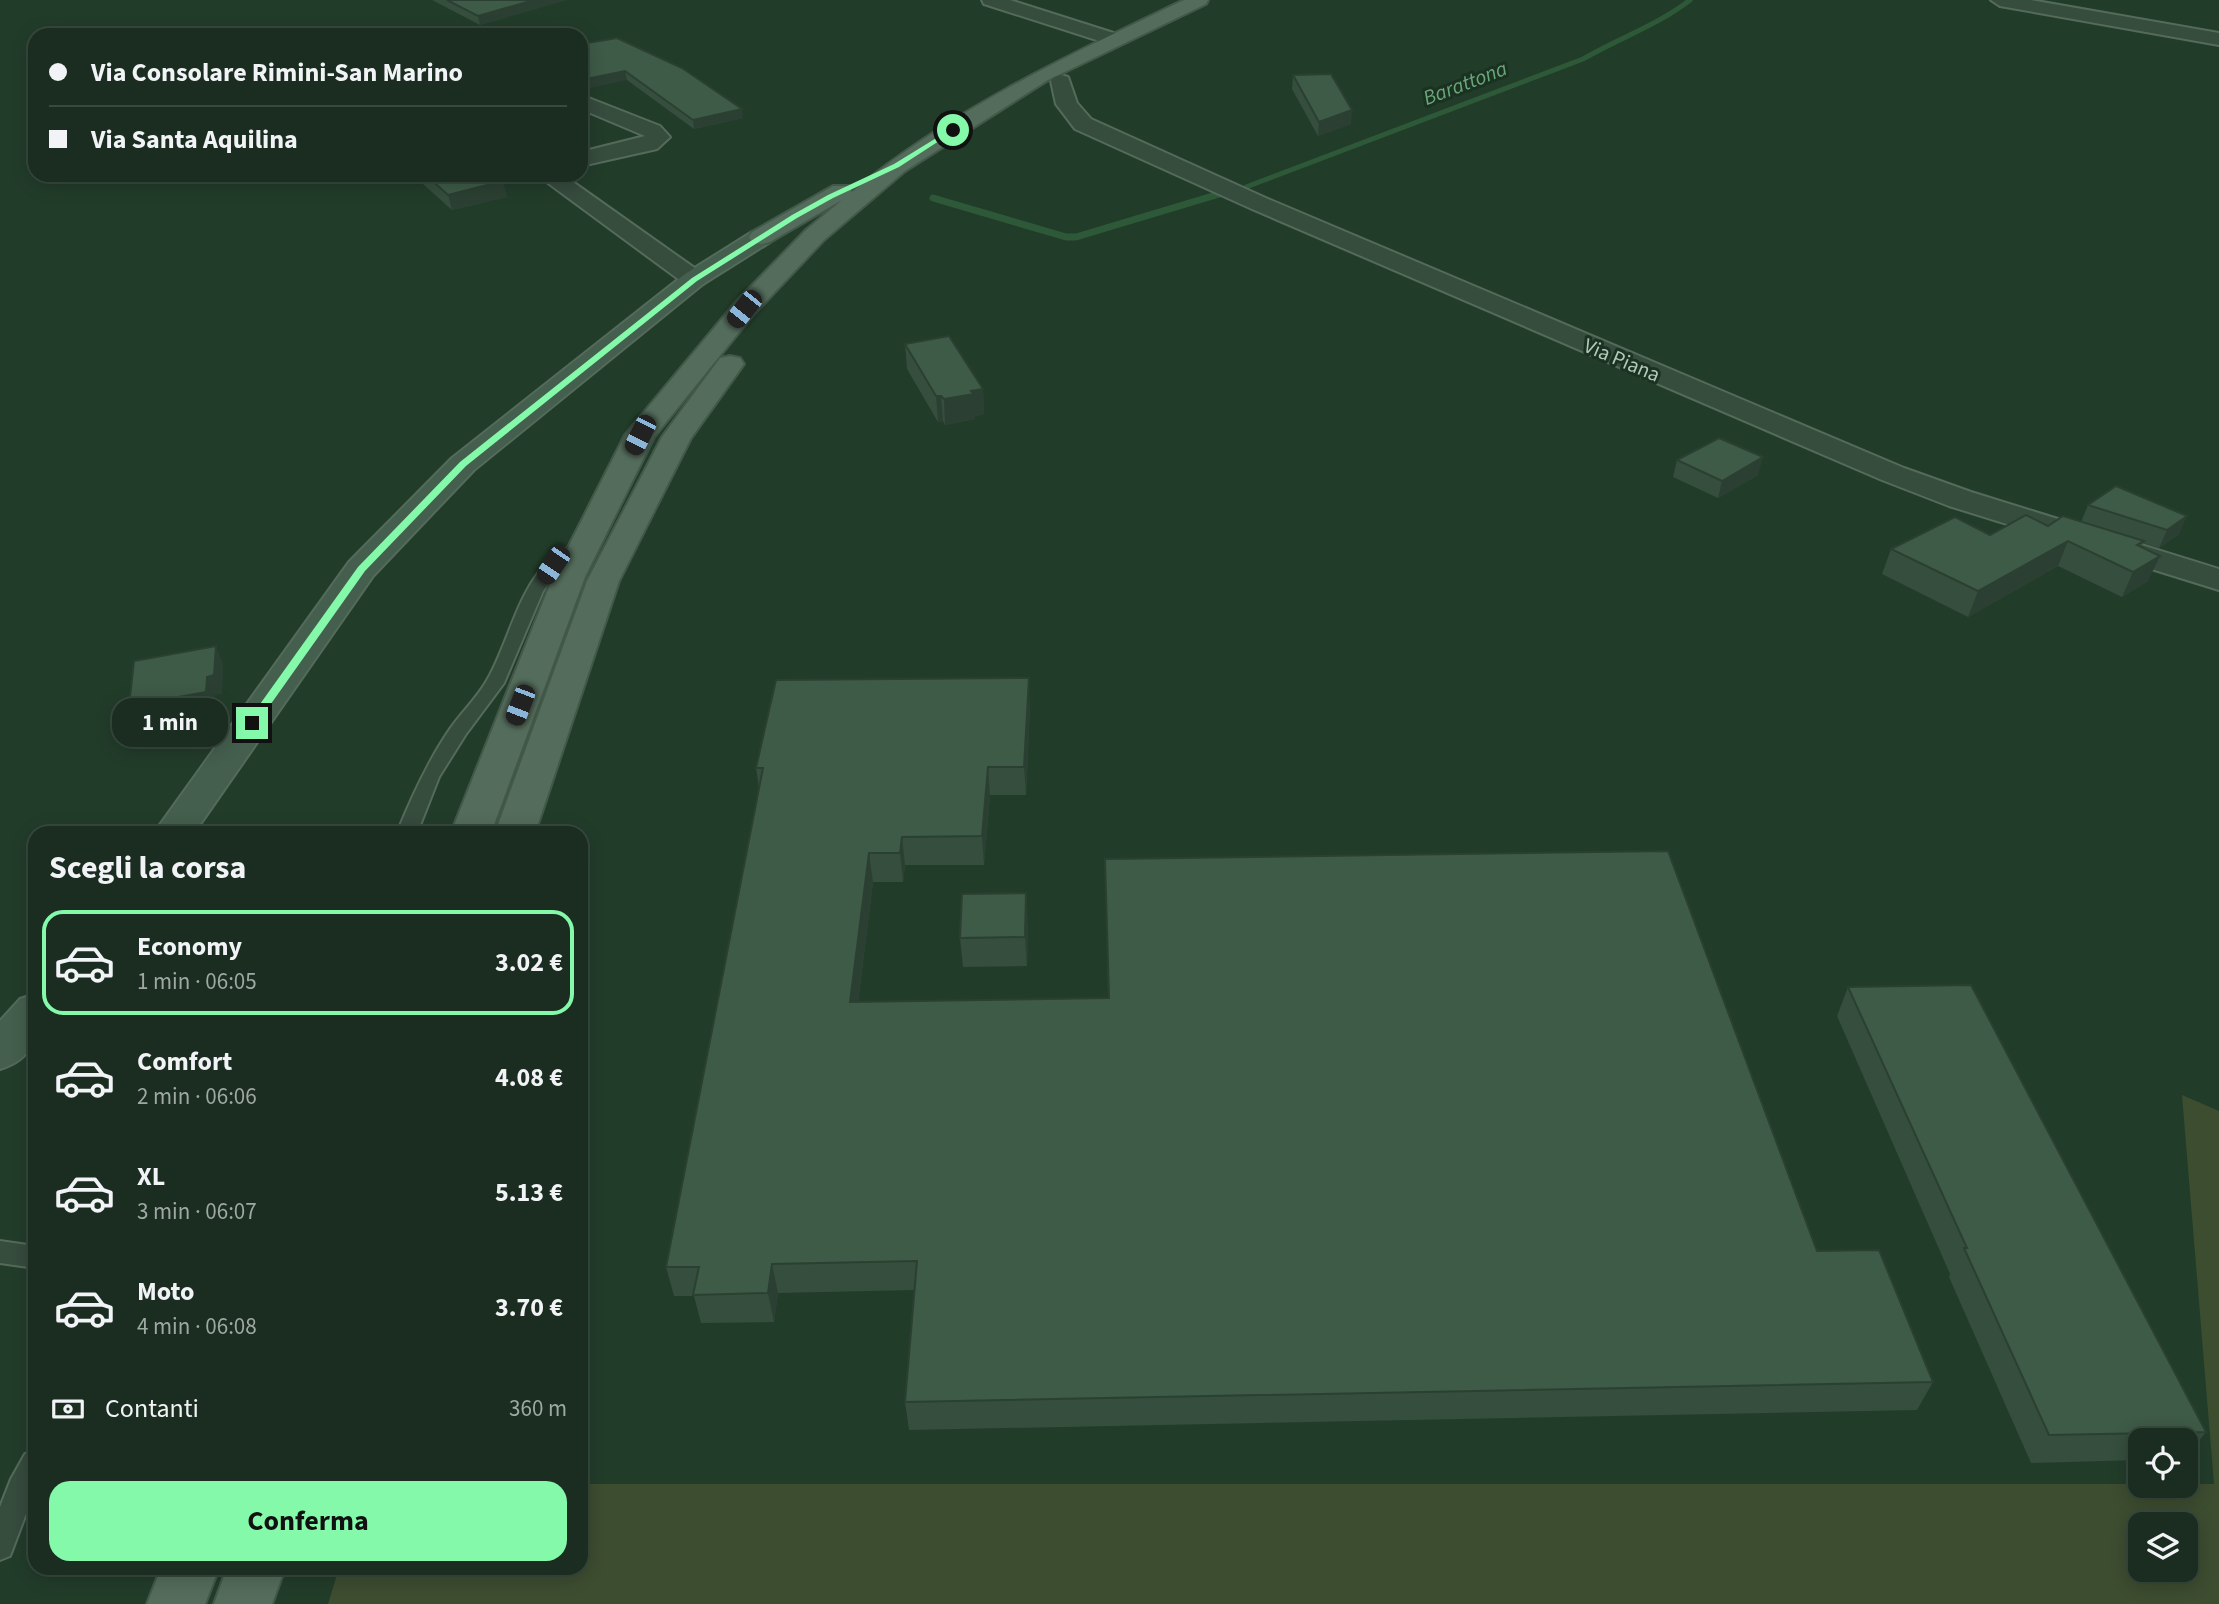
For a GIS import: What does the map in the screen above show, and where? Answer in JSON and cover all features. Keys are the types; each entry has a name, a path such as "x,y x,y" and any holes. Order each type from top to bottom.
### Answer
{"main road":[{"path":"783,241 1041,76 1199,0"},
{"path":"517,826 603,582 677,437 767,314 836,241 922,169 974,133 1061,81 1227,0"},
{"path":"474,826 569,577 640,435 744,309 783,241 830,196 897,166"},
{"path":"176,1604 187,1575"},
{"path":"243,1604 253,1575"}],"street":[{"path":"991,0 1116,40"},
{"path":"2000,0 2219,39"},
{"name":"Via Piana","path":"1061,81 1067,104 1083,124 1260,204 1893,474 1959,499 2219,580"},
{"path":"588,104 652,131 659,137 649,144 588,157"},
{"path":"558,182 694,279"},
{"path":"179,826 361,569 463,464 694,279 783,241"},
{"path":"0,1052 28,1018"}],"lane":[{"path":"410,826 430,777 458,732 495,683 535,591 553,565 584,547"},
{"path":"0,1252 28,1256"},
{"path":"0,1546 28,1476"}],"green space":[{"path":"2182,1095 2219,1111 2219,1604 328,1604 337,1575 588,1575 588,1484 2128,1484 2128,1498 2198,1498 2198,1484 2214,1484"}],"building":[{"path":"447,0 534,0 478,16"},
{"path":"617,38 682,68 742,109 693,120 625,71 588,79 588,43"},
{"path":"1331,74 1352,110 1319,122 1293,75"},
{"path":"434,182 499,182 448,195"},
{"path":"949,336 983,389 971,391 974,394 944,399 936,396 905,344"},
{"path":"1719,438 1763,457 1722,481 1677,460"},
{"path":"2116,486 2187,516 2167,530 2088,505"},
{"path":"2026,515 2048,526 2063,516 2144,541 2137,545 2160,556 2133,572 2068,541 1978,591 1891,549 1955,517 1990,535"},
{"path":"216,646 214,675 207,677 206,692 129,706 134,661"},
{"path":"1029,678 1024,767 988,767 982,836 902,837 900,853 869,853 850,1002 1109,998 1105,859 1668,851 1817,1251 1879,1250 1933,1382 905,1402 917,1261 772,1264 768,1293 693,1295 699,1267 666,1267 763,768 756,768 776,680"},
{"path":"1026,893 1025,937 960,938 962,894"},
{"path":"1971,985 2206,1432 2198,1432 2198,1428 2128,1428 2128,1433 2049,1435 1848,987"}],"waterway":[{"name":"Barattona","path":"1246,187 1583,59 1665,17 1690,0"},
{"name":"Barattona","path":"933,198 1066,237 1076,237 1226,192 1222,193"}],"route":[{"path":"252,723 361,569 463,464 694,279 830,196 897,166 953,130"}]}
